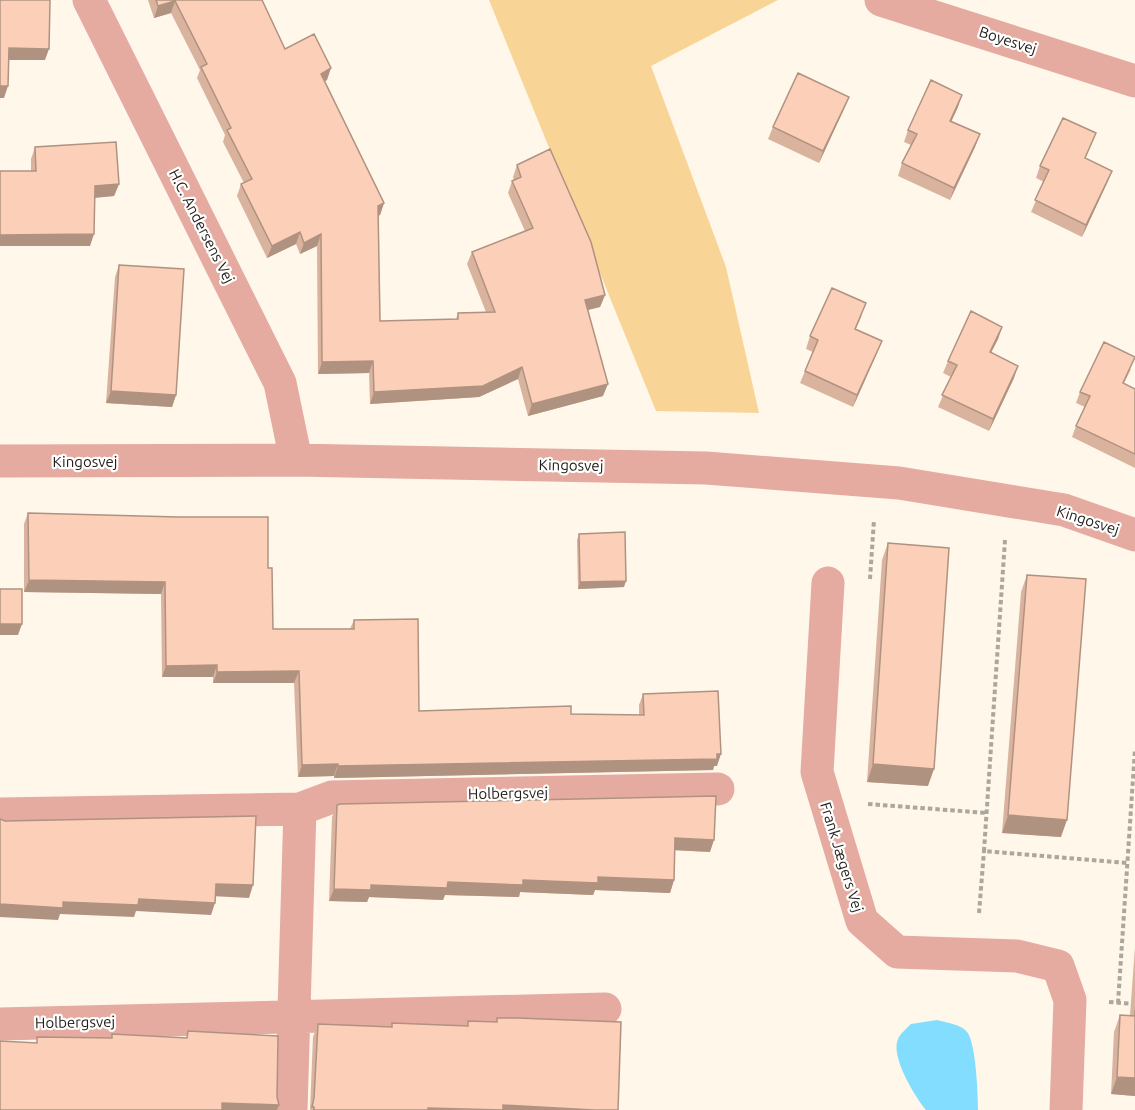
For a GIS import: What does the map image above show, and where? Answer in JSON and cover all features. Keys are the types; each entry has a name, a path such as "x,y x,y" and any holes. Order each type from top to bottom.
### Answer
{"street":[{"name":"H.C. Andersens Vej","path":"89,0 280,383 296,460"},
{"name":"Boyesvej","path":"881,0 1135,81"},
{"name":"Kingosvej","path":"0,461 296,460 706,468 899,483 1064,510 1135,535"},
{"name":"Frank Jægers Vej","path":"828,583 817,772 862,921 897,952 1017,956 1058,966 1070,1000 1066,1110"},
{"name":"Holbergsvej","path":"0,814 300,809 332,797 718,789"},
{"path":"291,1110 300,809"},
{"name":"Holbergsvej","path":"0,1024 605,1009"}],"path":[{"path":"870,589 877,481"},
{"path":"976,954 1008,501"},
{"path":"1118,1003 1135,749"},
{"path":"865,804 987,813"},
{"path":"984,851 1127,863"}],"shaded area":[{"path":"489,0 778,0 651,66 726,267 759,413 656,411"}],"water":[{"path":"937,1020 961,1027 970,1038 976,1070 978,1110 926,1110 900,1066 896,1046 899,1037 911,1024"}],"building":[{"path":"0,0 50,0 49,49 9,48 8,86 0,86"},
{"path":"156,0 262,0 285,49 314,34 331,68 321,74 384,203 378,206 380,321 458,319 458,313 495,312 472,252 533,228 512,181 521,177 517,165 550,149 591,242 605,295 585,300 608,384 532,404 522,367 483,386 374,392 373,361 322,362 321,234 304,243 300,232 272,246 241,184 252,179 227,130 231,128 201,67 207,64 175,1 158,6"},
{"path":"798,73 849,97 823,151 773,127"},
{"path":"931,80 962,95 950,121 980,134 954,188 902,163 917,134 908,130"},
{"path":"1063,118 1096,133 1085,158 1112,171 1086,225 1035,200 1049,170 1040,166"},
{"path":"116,142 119,184 95,186 94,234 0,235 0,171 36,171 35,147"},
{"path":"119,265 184,269 176,395 111,391"},
{"path":"832,288 866,303 855,329 882,341 857,395 805,371 818,340 810,336"},
{"path":"971,311 1002,327 990,352 1018,366 993,419 942,395 957,365 948,361"},
{"path":"1104,342 1135,357 1123,383 1135,389 1135,454 1076,426 1090,396 1080,392"},
{"path":"28,513 268,517 268,568 272,568 273,629 354,629 354,620 418,619 419,711 571,706 571,714 644,715 643,694 718,691 721,754 717,754 717,759 302,765 299,671 217,672 217,665 166,666 165,582 29,580"},
{"path":"625,532 626,581 580,582 579,534"},
{"path":"888,543 949,548 934,769 873,764"},
{"path":"1027,575 1086,579 1067,820 1008,815"},
{"path":"0,589 22,589 22,624 0,624"},
{"path":"716,796 714,840 675,838 674,880 598,877 598,883 523,880 523,885 448,882 447,888 371,885 371,890 334,889 337,805 340,804"},
{"path":"256,816 253,885 216,884 215,903 139,899 138,905 63,902 63,908 0,904 0,819 5,821"},
{"path":"1120,1015 1135,1016 1135,1078 1117,1077"},
{"path":"497,1018 621,1022 618,1110 503,1105 503,1110 428,1108 428,1110 314,1110 312,1107 318,1024 392,1027 392,1023 468,1026 468,1021 497,1022"},
{"path":"188,1031 278,1036 277,1097 279,1105 222,1103 222,1110 0,1110 0,1041 37,1043 37,1037 112,1038 112,1034 187,1038"}]}
